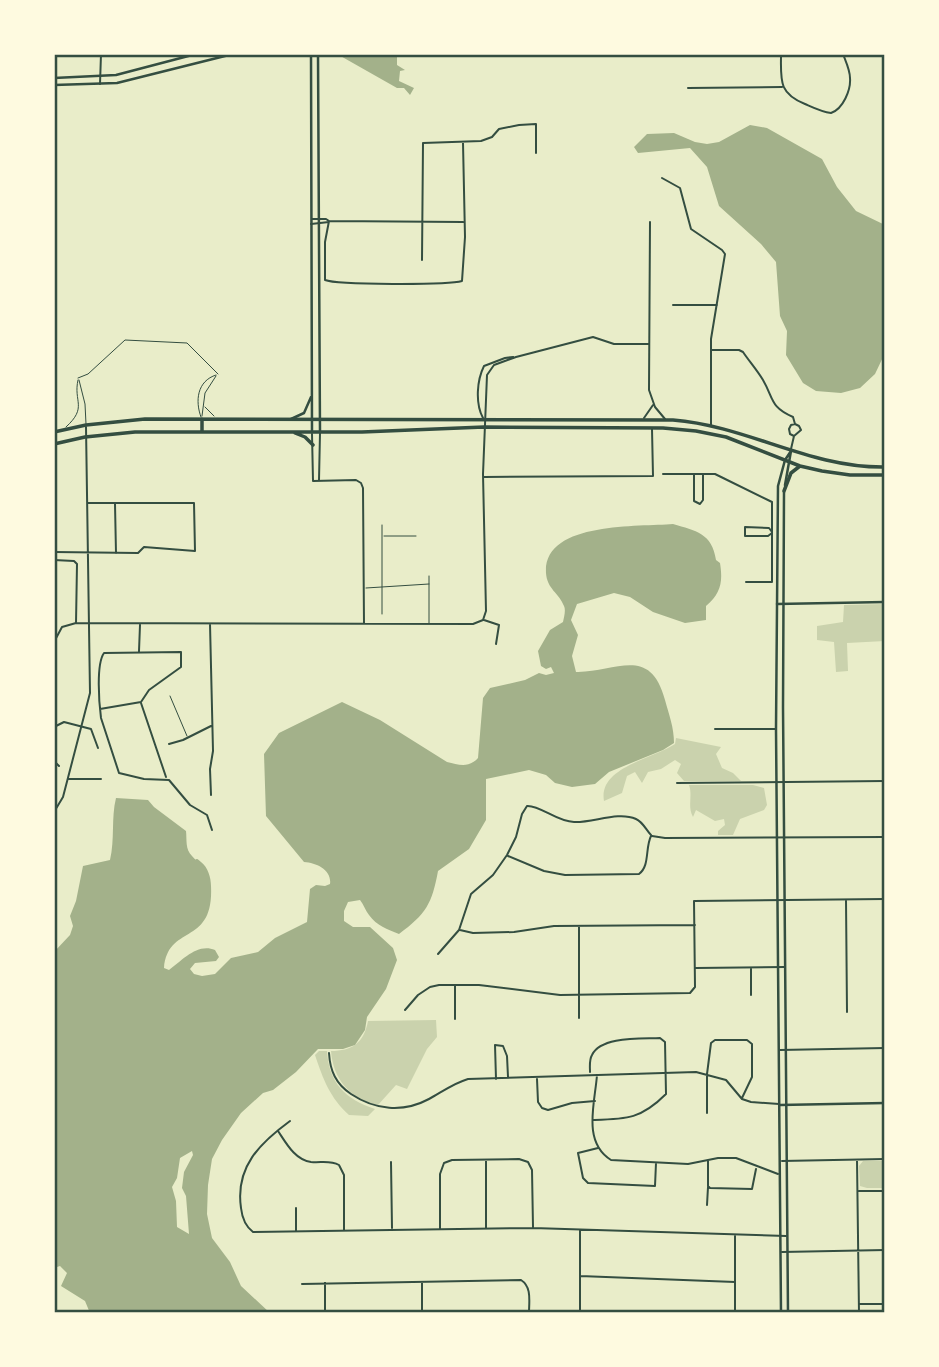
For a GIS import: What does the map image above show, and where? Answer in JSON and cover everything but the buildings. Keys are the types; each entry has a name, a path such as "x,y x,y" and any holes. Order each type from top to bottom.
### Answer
{"main road":[{"path":"54,78 100,77 196,54"},
{"path":"54,85 100,85 131,80 233,54"},
{"path":"311,54 312,432"},
{"path":"317,54 320,432"},
{"path":"290,419 303,413 312,394"},
{"path":"54,432 86,425 145,419 666,419 723,428 843,465 885,467"},
{"path":"202,419 202,432"},
{"path":"596,428 606,419"},
{"path":"696,431 711,425"},
{"path":"54,444 85,437 135,432 320,432 484,427 652,428 708,433 743,442 800,466 837,474 885,475"},
{"path":"708,433 723,428"},
{"path":"293,432 305,437 313,445"},
{"path":"781,1313 776,729 778,486 785,460 791,451"},
{"path":"788,1313 783,707 784,491 791,451"},
{"path":"784,491 791,473 800,466"},
{"path":"777,604 885,602"},
{"path":"780,1105 885,1103"}],"street":[{"path":"100,85 101,54"},
{"path":"698,54 739,54"},
{"path":"781,54 783,87 790,97 826,113 836,112 843,104 851,79 843,54"},
{"path":"688,88 783,87"},
{"path":"422,260 423,143 481,141 492,137 499,129 536,124 536,153"},
{"path":"330,221 325,242 325,280 332,283 461,281 464,222 463,143"},
{"path":"662,178 680,188 691,229 725,252 711,350 711,425"},
{"path":"311,219 464,222"},
{"path":"311,225 330,221"},
{"path":"650,222 649,390 653,404 666,419"},
{"path":"673,305 717,305"},
{"path":"483,620 486,611 483,477 487,375 494,365 516,357 593,337 614,344 649,344"},
{"path":"711,350 743,352 762,378 774,405 793,418 801,430 794,436 791,451"},
{"path":"484,419 479,410 479,376 484,366 516,357"},
{"path":"643,419 653,404"},
{"path":"794,436 789,429 795,424"},
{"path":"54,812 63,797 90,692 86,425"},
{"path":"483,477 653,475 652,428"},
{"path":"312,432 313,481 356,480 363,488 365,624"},
{"path":"319,481 320,432"},
{"path":"694,473 694,501 700,504 703,500 703,473"},
{"path":"663,474 715,474 772,502 772,582 746,582"},
{"path":"115,502 116,553"},
{"path":"54,552 138,553 144,547 195,551 194,503 87,503"},
{"path":"773,533 769,527 744,527 744,536 768,536 784,532"},
{"path":"54,561 74,561 77,564 76,624"},
{"path":"54,642 62,627 76,624 473,624 483,620 499,625 496,644"},
{"path":"210,623 211,795"},
{"path":"139,653 140,624"},
{"path":"100,709 141,702 149,690 181,667 180,652 104,653 101,656 100,709 109,748 119,773 144,779 167,779"},
{"path":"141,702 167,779 190,805 207,816 212,830"},
{"path":"776,707 783,707"},
{"path":"54,727 64,722 81,724 91,729 98,748"},
{"path":"169,744 212,726"},
{"path":"715,729 776,729"},
{"path":"54,761 59,766"},
{"path":"67,779 101,779"},
{"path":"677,783 885,781"},
{"path":"438,954 459,930 471,894 493,875 507,855 516,837 522,814 529,805 554,818 572,822 632,818 641,822 651,835 664,838 885,836"},
{"path":"507,855 535,868 565,875 639,874 646,866 646,851 651,835"},
{"path":"846,899 847,1012"},
{"path":"405,1010 418,995 430,987 455,985 579,994 693,991 694,901 885,899"},
{"path":"459,930 473,933 514,932 554,926 695,925"},
{"path":"579,926 579,1018"},
{"path":"751,967 751,995"},
{"path":"695,968 785,967"},
{"path":"455,985 455,1020"},
{"path":"779,1021 785,1021"},
{"path":"589,1074 591,1056 595,1051 621,1039 660,1038 665,1042 666,1094 655,1105 628,1119 592,1120"},
{"path":"706,1113 707,1074 711,1043 715,1040 747,1040 752,1044 752,1077 741,1099"},
{"path":"496,1079 494,1047 500,1045 507,1056 508,1078"},
{"path":"779,1049 885,1048"},
{"path":"329,1053 330,1068 344,1089 374,1107 405,1107 426,1101 460,1082 597,1073 707,1074 726,1080 741,1099 780,1105"},
{"path":"597,1073 592,1132 599,1148 611,1160 698,1164 708,1159 736,1158 780,1175"},
{"path":"537,1077 538,1102 542,1108 548,1110 572,1103 596,1101"},
{"path":"290,1121 256,1150 245,1168 240,1200 242,1215 249,1229 258,1232 533,1228 787,1236"},
{"path":"277,1130 303,1160 339,1165 344,1175 345,1231"},
{"path":"599,1148 578,1153 583,1178 587,1183 654,1186 656,1163"},
{"path":"486,1159 486,1228"},
{"path":"440,1229 440,1174 444,1163 452,1160 486,1159 519,1159 528,1162 532,1170 533,1228"},
{"path":"708,1159 708,1205"},
{"path":"780,1161 885,1159"},
{"path":"857,1160 859,1313"},
{"path":"391,1162 392,1230"},
{"path":"708,1186 752,1189 757,1167"},
{"path":"858,1191 885,1191"},
{"path":"296,1208 296,1231"},
{"path":"580,1229 580,1313"},
{"path":"735,1235 735,1313"},
{"path":"781,1252 885,1250"},
{"path":"580,1276 735,1282"},
{"path":"302,1284 517,1279 525,1282 529,1289 529,1313"},
{"path":"422,1281 422,1313"},
{"path":"325,1283 325,1313"},
{"path":"859,1304 885,1304"}],"lane":[{"path":"78,378 88,374 125,340 187,343 218,374"},
{"path":"202,419 205,390 218,374"},
{"path":"202,419 199,412 199,391 209,377 218,374"},
{"path":"78,378 85,404 86,425"},
{"path":"62,430 80,405 76,388 78,378"},
{"path":"204,405 211,415 220,419"},
{"path":"382,525 382,614"},
{"path":"382,536 416,536"},
{"path":"429,576 429,624"},
{"path":"364,588 429,584"},
{"path":"170,696 187,737"}],"shaded area":[{"path":"337,54 397,54 397,65 405,70 400,71 399,81 414,88 410,95 404,88 397,88"},
{"path":"750,125 767,128 822,159 837,187 856,211 885,225 885,353 875,374 860,388 841,393 816,391 803,383 786,355 787,331 780,316 776,262 761,244 719,206 707,167 690,148 638,153 634,147 647,134 674,133 695,142 719,142"},
{"path":"673,524 702,534 711,544 716,560 720,563 721,582 718,592 706,606 706,620 685,623 653,612 630,597 614,593 577,604 571,620 578,635 572,656 576,672 629,665 650,672 665,700 674,743 609,772 595,784 572,787 555,783 546,775 529,770 486,779 486,820 469,849 438,871 433,892 422,914 399,934 375,922 360,900 348,902 344,921 353,927 370,927 393,948 397,960 386,989 367,1017 365,1030 355,1045 343,1049 318,1049 296,1072 273,1090 263,1093 241,1113 212,1159 207,1214 212,1238 230,1262 241,1286 270,1313 90,1313 85,1301 61,1286 67,1273 60,1266 54,1268 54,952 70,935 73,926 70,916 83,866 110,860 116,798 148,800 186,831 188,850 209,873 210,905 199,927 173,945 167,954 164,968 169,970 190,954 208,948 215,950 219,957 216,961 195,963 190,969 194,974 202,976 215,974 231,958 258,952 275,938 307,922 310,889 316,885 330,884 326,871 304,862 266,816 264,754 279,733 342,702 380,720 447,762 460,765 471,763 478,758 483,698 490,688 525,680 539,673 554,673 551,667 546,669 541,666 538,651 550,630 563,622 565,614 562,602 547,578 549,556 560,544 576,535 617,527","holes":["192,1151 193,1155 184,1172 182,1188 186,1196 189,1234 177,1227 176,1201 172,1187 177,1178 180,1158"]},
{"path":"885,604 885,641 847,643 848,671 836,672 834,642 817,640 817,626 843,622 844,605"},
{"path":"676,738 721,747 716,754 722,768 741,781 684,781 677,773 681,764 675,760 661,769 648,772 642,783 635,772 627,776 622,793 604,801 604,789 618,772 675,744"},
{"path":"689,785 753,785 764,788 767,805 764,810 740,819 733,835 718,835 718,831 725,825 724,819 715,821 696,810 693,817"},
{"path":"436,1020 437,1037 427,1049 407,1089 396,1085 378,1105 351,1093 339,1079 331,1051 356,1044 368,1021"},
{"path":"319,1051 327,1051 331,1072 340,1088 355,1100 375,1109 368,1116 349,1115 337,1102 318,1064 315,1055"},
{"path":"863,1161 885,1161 885,1188 860,1186 859,1166"}]}
